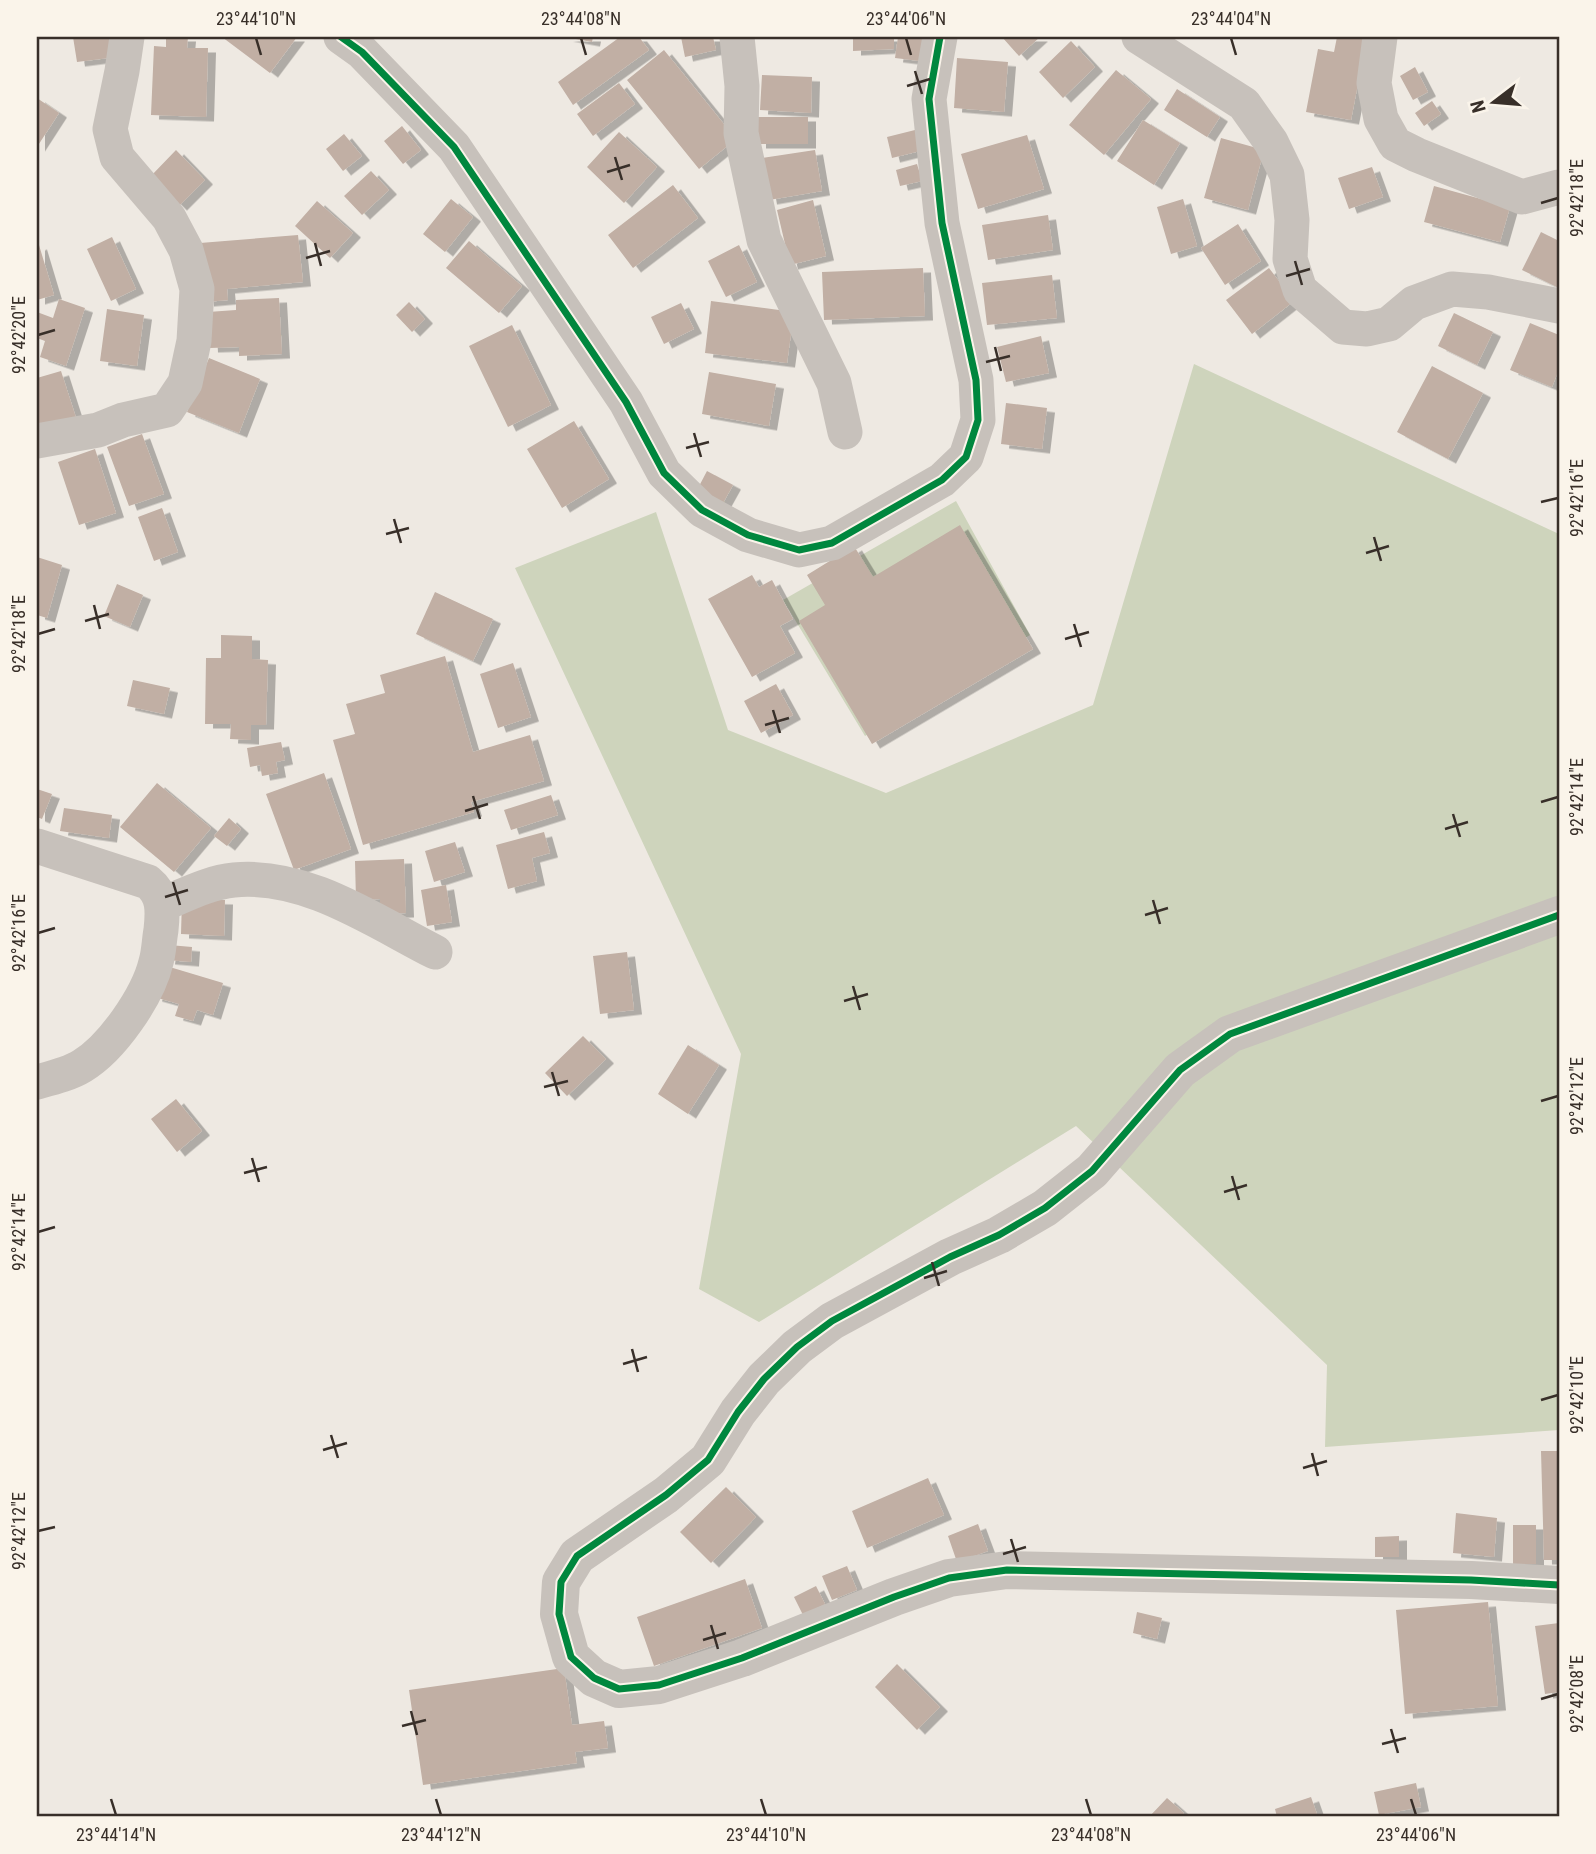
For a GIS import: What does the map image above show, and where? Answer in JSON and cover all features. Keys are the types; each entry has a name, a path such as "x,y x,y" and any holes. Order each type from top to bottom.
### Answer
{"street":[{"path":"37,441 98,430 123,420 167,410 186,383 194,341 197,289 186,250 169,218 117,156 110,130 127,37"},
{"path":"341,37 362,52 454,147 626,402 664,473 702,510 748,535 799,550 832,542 942,480 966,457 978,419 976,380 942,223 929,99 940,37"},
{"path":"737,37 742,86 741,133 764,240 834,383 845,432"},
{"path":"1139,37 1244,104 1271,142 1287,175 1292,220 1290,259 1300,290 1343,327 1367,329 1388,324 1414,303 1452,289 1488,292 1559,306"},
{"path":"1380,37 1374,83 1381,119 1395,144 1522,197 1559,187"},
{"path":"37,846 148,882 157,889 163,904 156,964 126,1024 102,1050 82,1066 37,1082"},
{"path":"163,904 233,880 269,880 331,898 435,952"},
{"path":"1559,915 1230,1034 1180,1070 1092,1171 1045,1208 999,1235 950,1257 832,1321 797,1347 764,1379 738,1412 708,1460 666,1495 576,1556 561,1582 559,1614 571,1657 594,1678 619,1689 659,1685 742,1658 894,1597 949,1578 1007,1570 1471,1580 1559,1585"}],"green space":[{"path":"1194,364 1559,534 1559,1430 1325,1447 1327,1365 1076,1126 759,1322 699,1289 741,1054 515,568 656,512 728,730 886,793 1093,705"},
{"path":"956,501 1030,635 865,736 783,600"}],"building":[{"path":"73,37 113,37 116,57 77,62"},
{"path":"166,37 188,37 187,48 208,48 206,117 151,115 154,46 166,47"},
{"path":"222,37 297,37 270,73"},
{"path":"565,37 593,37 592,42"},
{"path":"620,37 639,37 649,50 573,105 558,82"},
{"path":"681,37 713,37 716,50 685,57"},
{"path":"853,37 894,37 894,49 853,51"},
{"path":"898,37 924,37 920,61 895,58"},
{"path":"1002,37 1040,37 1019,56"},
{"path":"1337,37 1367,37 1351,120 1306,112 1318,49 1334,52"},
{"path":"1071,41 1095,67 1063,98 1039,72"},
{"path":"664,50 736,139 699,169 627,80"},
{"path":"957,58 1008,62 1004,112 954,108"},
{"path":"1415,67 1428,92 1413,100 1400,76"},
{"path":"1116,70 1151,99 1104,155 1069,125"},
{"path":"762,75 812,77 811,113 760,110"},
{"path":"619,83 635,104 593,136 577,114"},
{"path":"1177,89 1220,117 1207,137 1164,110"},
{"path":"37,98 59,113 37,147"},
{"path":"1432,101 1441,114 1424,126 1415,113"},
{"path":"758,117 808,117 808,144 758,144"},
{"path":"1143,120 1180,143 1154,185 1117,161"},
{"path":"402,126 421,150 403,164 384,141"},
{"path":"915,130 920,151 892,158 887,137"},
{"path":"619,132 657,167 624,203 587,167"},
{"path":"344,134 362,156 343,171 326,149"},
{"path":"1027,135 1044,189 978,209 961,154"},
{"path":"1221,138 1264,150 1248,210 1204,198"},
{"path":"176,150 205,180 179,206 150,177"},
{"path":"815,150 822,191 769,200 762,158"},
{"path":"917,164 922,181 900,186 896,170"},
{"path":"1372,167 1383,197 1349,209 1338,178"},
{"path":"371,171 389,190 362,215 344,196"},
{"path":"673,185 698,218 633,268 608,235"},
{"path":"1434,186 1510,207 1500,242 1424,222"},
{"path":"451,199 473,217 445,252 423,234"},
{"path":"1183,199 1197,246 1171,254 1157,207"},
{"path":"813,200 826,256 790,265 777,210"},
{"path":"317,201 353,233 330,258 295,226"},
{"path":"1048,215 1053,250 988,260 982,225"},
{"path":"1238,224 1261,261 1225,285 1201,248"},
{"path":"1541,232 1559,241 1559,288 1522,270"},
{"path":"298,235 303,282 227,289 228,300 206,302 200,243"},
{"path":"112,237 136,289 111,301 87,249"},
{"path":"469,241 522,286 499,313 446,268"},
{"path":"39,245 54,295 37,300 37,246"},
{"path":"739,245 757,282 726,297 708,261"},
{"path":"923,268 925,316 824,320 822,272"},
{"path":"1269,268 1294,301 1252,334 1226,300"},
{"path":"1052,275 1057,318 987,325 982,283"},
{"path":"279,298 282,354 239,356 239,347 210,348 208,312 236,310 236,300"},
{"path":"59,299 85,308 66,366 40,357 45,341 37,338 37,312 53,318"},
{"path":"711,301 794,312 787,363 705,353"},
{"path":"409,302 425,319 412,332 396,315"},
{"path":"681,303 694,329 664,344 651,317"},
{"path":"107,309 144,315 137,366 100,361"},
{"path":"1454,313 1493,332 1477,365 1438,346"},
{"path":"1530,323 1559,335 1559,369 1552,387 1510,370"},
{"path":"512,325 551,405 508,427 469,346"},
{"path":"1041,336 1049,373 1006,382 997,347"},
{"path":"209,358 260,379 239,433 187,412"},
{"path":"1432,366 1483,393 1448,459 1397,432"},
{"path":"61,371 78,424 37,428 37,378"},
{"path":"709,372 776,384 769,426 702,414"},
{"path":"1006,403 1047,408 1042,449 1001,444"},
{"path":"574,421 609,479 562,508 527,449"},
{"path":"142,434 164,494 129,506 107,447"},
{"path":"95,449 116,513 79,525 58,462"},
{"path":"707,471 733,485 723,503 697,490"},
{"path":"162,508 178,552 154,561 138,517"},
{"path":"960,525 1033,649 872,744 799,621 825,605 807,575 854,546 873,577"},
{"path":"37,557 62,565 47,618 37,615"},
{"path":"752,575 759,587 772,580 793,619 780,626 795,653 752,677 708,599"},
{"path":"117,584 143,595 130,627 104,616"},
{"path":"435,592 493,619 473,661 416,634"},
{"path":"221,635 252,636 252,659 268,660 266,725 251,725 251,740 230,739 231,724 205,724 206,658 221,658"},
{"path":"445,656 473,752 530,735 544,781 471,802 474,812 363,845 333,740 355,734 346,704 385,693 380,675"},
{"path":"513,663 531,717 498,728 480,674"},
{"path":"133,680 170,688 164,714 127,706"},
{"path":"776,684 793,715 761,733 744,701"},
{"path":"281,742 285,760 276,762 278,773 262,776 260,765 250,767 247,748"},
{"path":"324,773 351,849 294,870 266,794"},
{"path":"157,783 211,828 174,872 120,827"},
{"path":"37,789 52,794 42,819 37,817"},
{"path":"551,795 558,815 511,830 504,810"},
{"path":"64,808 112,815 109,838 60,831"},
{"path":"229,818 241,829 227,846 214,836"},
{"path":"544,832 550,853 532,858 537,881 508,889 496,845"},
{"path":"455,842 465,872 434,882 425,851"},
{"path":"404,859 406,913 380,914 380,899 356,900 355,861"},
{"path":"446,885 452,922 427,926 421,890"},
{"path":"182,899 225,900 224,936 181,934"},
{"path":"169,945 192,947 191,962 167,960"},
{"path":"627,952 634,1010 600,1014 593,956"},
{"path":"163,965 223,983 213,1015 197,1010 193,1021 175,1016 179,1004 154,997"},
{"path":"583,1036 606,1059 567,1096 545,1073"},
{"path":"688,1045 719,1065 688,1114 658,1094"},
{"path":"176,1099 202,1131 177,1152 151,1119"},
{"path":"1541,1451 1559,1451 1559,1560 1544,1560"},
{"path":"928,1478 944,1515 867,1548 852,1511"},
{"path":"726,1487 756,1517 711,1563 680,1532"},
{"path":"1456,1513 1497,1518 1494,1557 1453,1553"},
{"path":"978,1524 988,1551 957,1562 948,1536"},
{"path":"1513,1525 1536,1525 1536,1564 1513,1564"},
{"path":"1399,1536 1399,1557 1375,1557 1375,1537"},
{"path":"847,1566 857,1590 832,1600 822,1576"},
{"path":"745,1579 762,1628 654,1666 637,1617"},
{"path":"816,1586 825,1604 803,1615 794,1597"},
{"path":"1488,1602 1498,1706 1405,1714 1396,1610"},
{"path":"1137,1612 1162,1618 1157,1639 1133,1633"},
{"path":"1559,1623 1559,1692 1545,1694 1535,1626"},
{"path":"897,1664 940,1707 917,1730 875,1687"},
{"path":"564,1668 572,1725 604,1721 608,1748 575,1752 577,1763 423,1785 409,1690"},
{"path":"1416,1783 1421,1807 1379,1815 1374,1792"},
{"path":"1311,1797 1318,1817 1277,1817 1275,1809"},
{"path":"1167,1798 1184,1813 1180,1817 1149,1817"}],"cycle path":[{"path":"341,37 362,52 454,147 626,402 664,473 702,510 748,535 799,550 832,543 942,480 966,457 978,420 976,380 942,223 929,99 940,37"},
{"path":"1559,915 1230,1034 1180,1070 1092,1171 1045,1208 999,1235 950,1257 832,1321 797,1347 764,1379 738,1412 708,1460 666,1495 577,1556 561,1582 559,1614 571,1657 594,1678 619,1689 659,1685 742,1658 894,1597 949,1578 1007,1570 1471,1580 1559,1585"}]}
